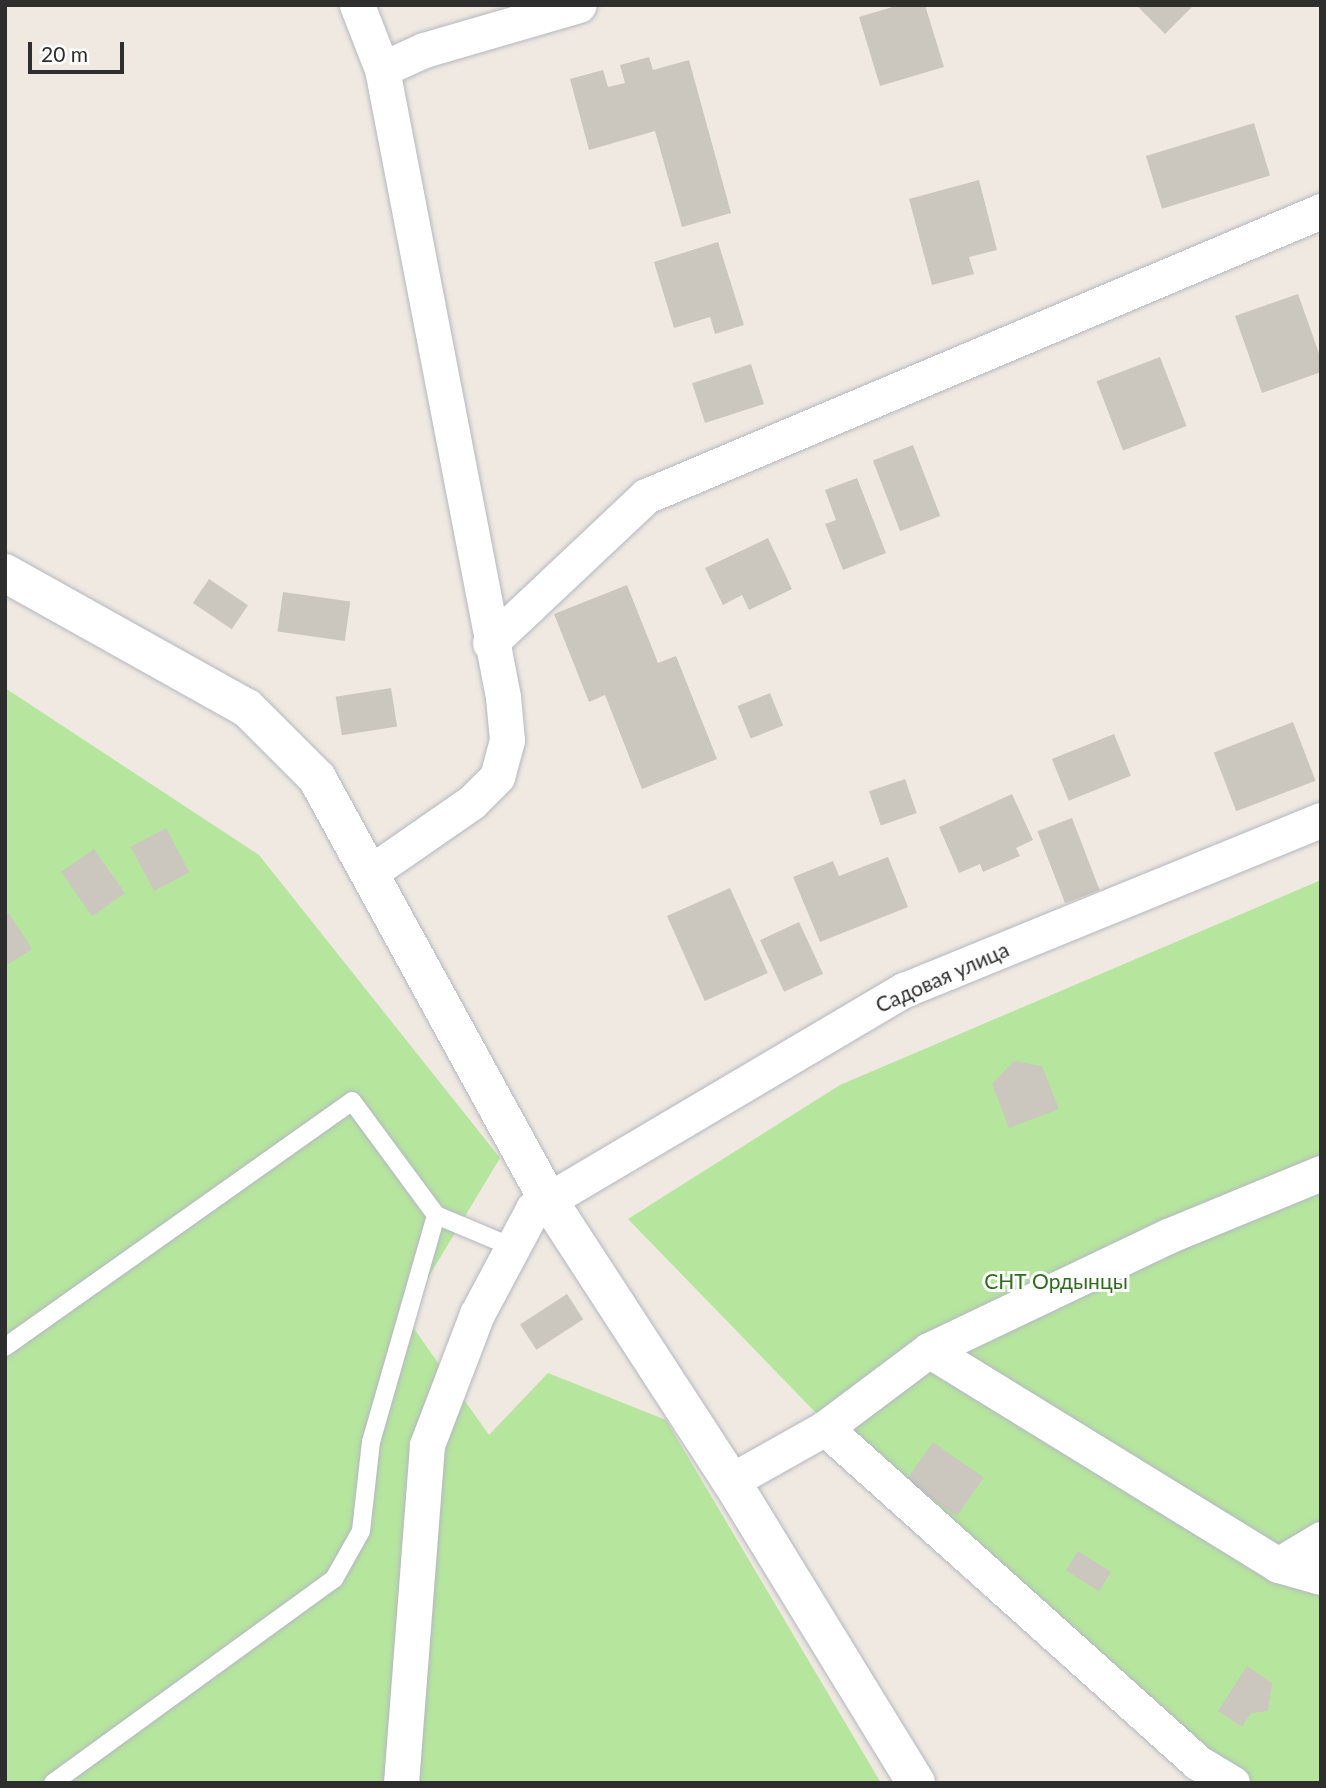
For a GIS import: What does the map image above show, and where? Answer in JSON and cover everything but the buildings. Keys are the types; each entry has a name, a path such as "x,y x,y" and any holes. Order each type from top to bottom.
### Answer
{"street":[{"path":"357,5 382,69 507,740 497,778 472,802 371,872"},
{"path":"382,69 424,50 579,5"},
{"path":"490,643 646,496 1321,211"},
{"path":"5,573 247,708 317,778 371,872 547,1198 732,1481 916,1783"},
{"name":"Садовая улица","path":"401,1783 427,1445 477,1314 533,1209 547,1198 904,990 1321,820"},
{"path":"732,1481 825,1428 929,1350 1168,1236 1321,1173"},
{"path":"929,1350 1278,1565 1321,1577"},
{"path":"825,1428 1197,1762 1232,1783"},
{"path":"1278,1565 1321,1539"}],"lane":[{"path":"5,1347 352,1101 436,1215 512,1247"},
{"path":"53,1783 334,1579 360,1531 371,1442 436,1215"}],"green space":[{"path":"5,688 259,855 500,1158 405,1316 489,1435 548,1373 666,1420 881,1783 5,1783"},
{"name":"СНТ Ордынцы","path":"1321,880 1321,1783 1251,1783 947,1548 628,1219 840,1085"}]}
